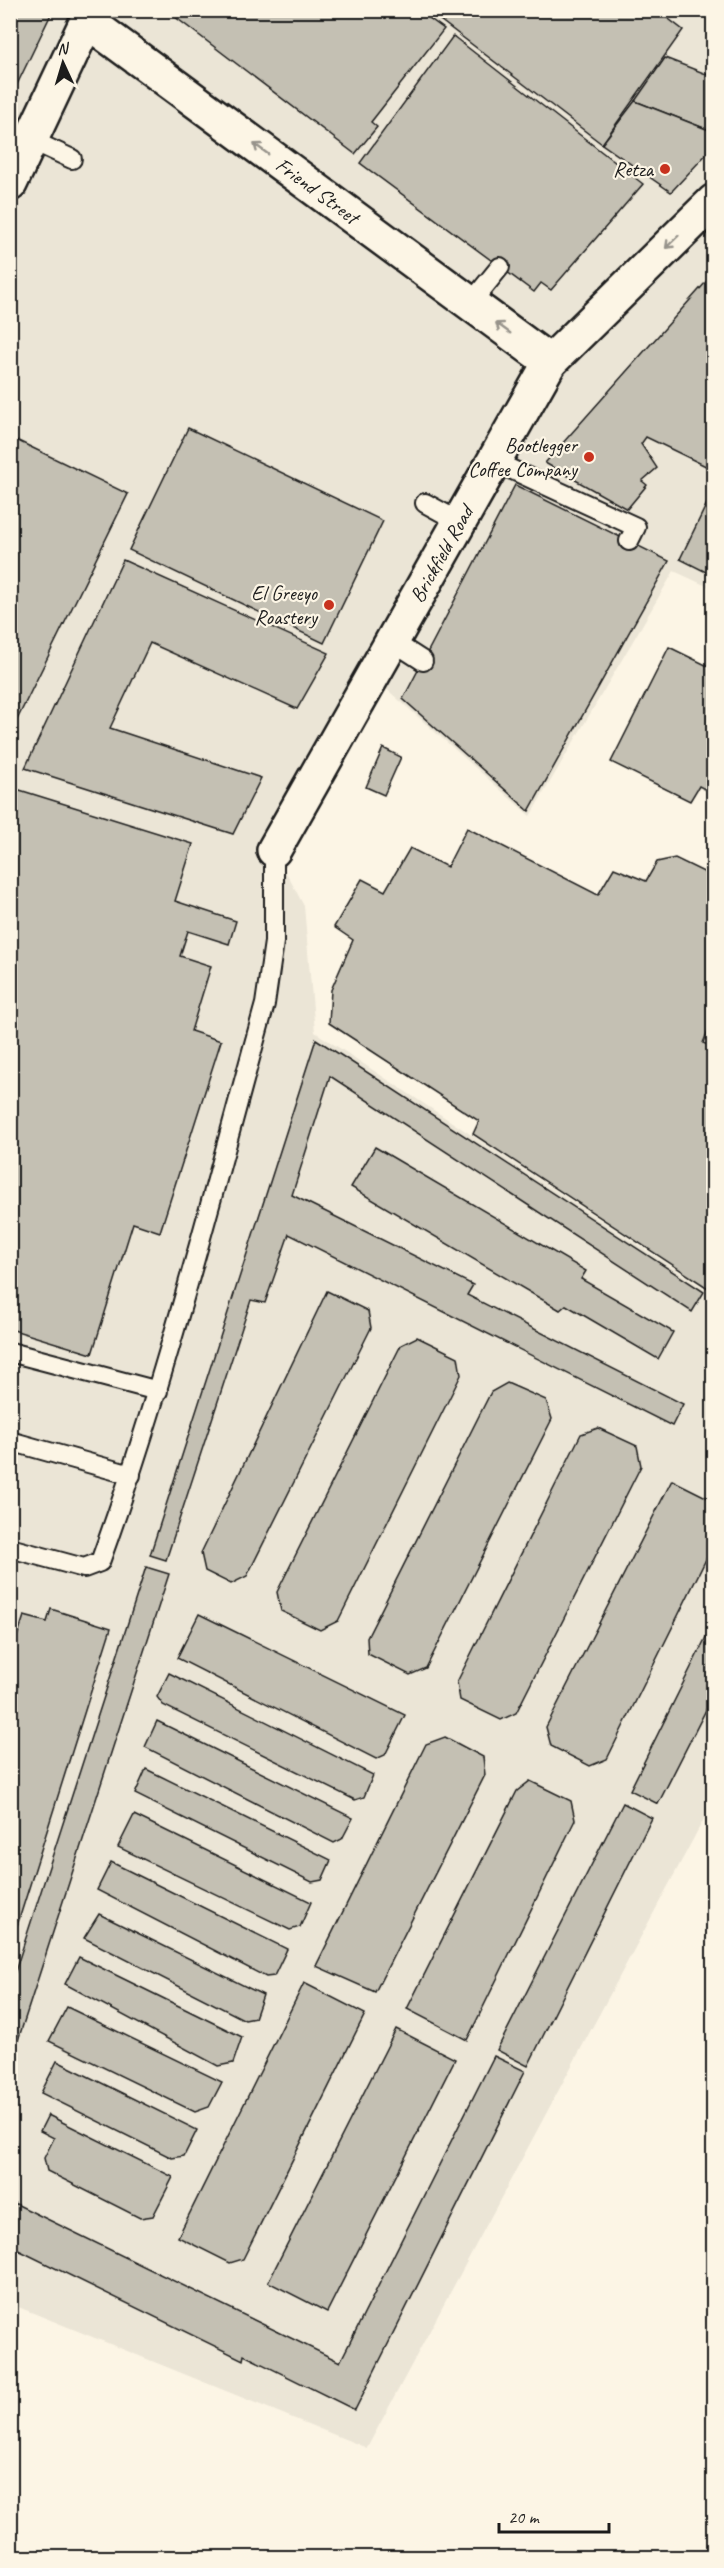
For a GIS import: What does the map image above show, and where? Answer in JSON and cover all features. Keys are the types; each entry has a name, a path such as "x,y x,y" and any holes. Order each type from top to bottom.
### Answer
{"street":[{"path":"10,184 89,16"},
{"name":"Friend Street","path":"89,16 550,362"},
{"name":"Brickfield Road","path":"274,850 458,521 550,362 714,201"}],"lane":[{"path":"31,140 72,159"},
{"path":"470,304 500,267"},
{"path":"494,461 636,527 629,541"},
{"path":"425,503 458,521"},
{"path":"392,641 423,661"},
{"path":"10,1548 84,1568 100,1562 158,1391 266,1004 274,942 274,850"},
{"path":"10,1352 158,1391"},
{"path":"10,1441 131,1475"}],"shaded area":[{"path":"10,11 713,11 713,589 674,571 530,816 373,677 274,850 304,906 315,1032 713,1294 713,1802 367,2448 11,2304"}],"building":[{"path":"10,10 53,10 10,99"},
{"path":"166,10 418,10 444,29 371,122 377,127 355,154"},
{"path":"427,10 657,10 683,30 602,144"},
{"path":"453,36 643,184 551,290 541,283 534,292 360,163"},
{"path":"665,58 714,77 714,132 635,101"},
{"name":"Retza","path":"635,101 714,132 714,146 671,192 602,144"},
{"path":"714,273 714,470 646,437 641,444 657,468 642,481 647,485 627,509 545,463"},
{"path":"188,428 383,521 324,643 129,550"},
{"path":"10,437 128,494 10,734"},
{"path":"515,485 669,561 529,811 403,699"},
{"path":"714,489 714,576 680,559"},
{"path":"123,560 329,653 297,709 150,643 110,728 261,778 233,834 25,768"},
{"path":"669,647 714,669 714,794 699,786 690,801 611,762"},
{"path":"383,748 401,757 384,795 366,787"},
{"path":"10,787 193,844 175,901 236,921 229,944 188,931 180,956 211,966 191,1031 221,1041 160,1232 133,1223 92,1354 10,1329"},
{"path":"467,828 598,895 614,868 646,881 657,862 675,858 714,877 714,1033 708,1031 703,1043 714,1047 714,1292 473,1134 479,1121 329,1023 331,990 353,940 334,927 362,879 385,891 410,848 447,867"},
{"path":"316,1039 704,1292 692,1312 330,1076 292,1195 473,1285 467,1295 683,1404 672,1426 289,1234 265,1303 251,1300 166,1560 150,1555"},
{"path":"375,1147 586,1271 581,1279 673,1332 658,1359 566,1305 560,1310 351,1187"},
{"path":"327,1291 368,1311 371,1328 247,1576 231,1584 205,1571 201,1553"},
{"path":"417,1337 458,1357 461,1375 338,1621 320,1630 281,1611 277,1592 401,1345"},
{"path":"507,1383 546,1400 552,1419 426,1668 410,1675 368,1654 367,1638 491,1392"},
{"path":"598,1428 637,1446 641,1466 516,1713 501,1720 460,1700 457,1682 581,1434"},
{"path":"672,1480 714,1501 714,1543 607,1759 590,1766 551,1746 546,1727"},
{"path":"146,1567 169,1574 10,2065 10,1987"},
{"path":"51,1609 111,1628 10,1948 10,1641 15,1643 24,1616 47,1622"},
{"path":"199,1614 405,1715 385,1755 376,1759 177,1658"},
{"path":"714,1621 714,1694 658,1804 630,1790"},
{"path":"169,1673 373,1775 364,1797 355,1800 163,1705 157,1697"},
{"path":"157,1721 353,1818 342,1839 334,1843 145,1747"},
{"path":"445,1737 483,1757 485,1775 375,1992 316,1966 426,1744"},
{"path":"146,1769 331,1860 322,1880 312,1882 135,1794"},
{"path":"530,1781 571,1801 575,1820 467,2040 407,2009 517,1791"},
{"path":"623,1803 652,1818 528,2066 497,2050"},
{"path":"134,1815 311,1902 300,1927 290,1930 118,1847"},
{"path":"111,1862 287,1949 274,1976 266,1977 97,1890"},
{"path":"99,1914 263,1995 255,2018 245,2020 84,1938"},
{"path":"79,1957 242,2037 233,2063 218,2066 65,1984"},
{"path":"304,1983 365,2014 243,2259 230,2263 178,2237"},
{"path":"67,2007 222,2082 209,2107 195,2112 49,2041"},
{"path":"396,2029 455,2059 327,2312 268,2282"},
{"path":"494,2056 525,2071 355,2410 244,2355 243,2360 10,2246 10,2201 340,2362"},
{"path":"57,2061 197,2130 184,2156 172,2158 41,2093"},
{"path":"48,2115 173,2177 153,2216 140,2218 47,2171 44,2158 54,2138 40,2131"}],"place":[{"name":"Retza","path":"665,169"},
{"name":"Bootlegger Coffee Company","path":"589,457"},
{"name":"El Greeyo Roastery","path":"329,605"}]}
